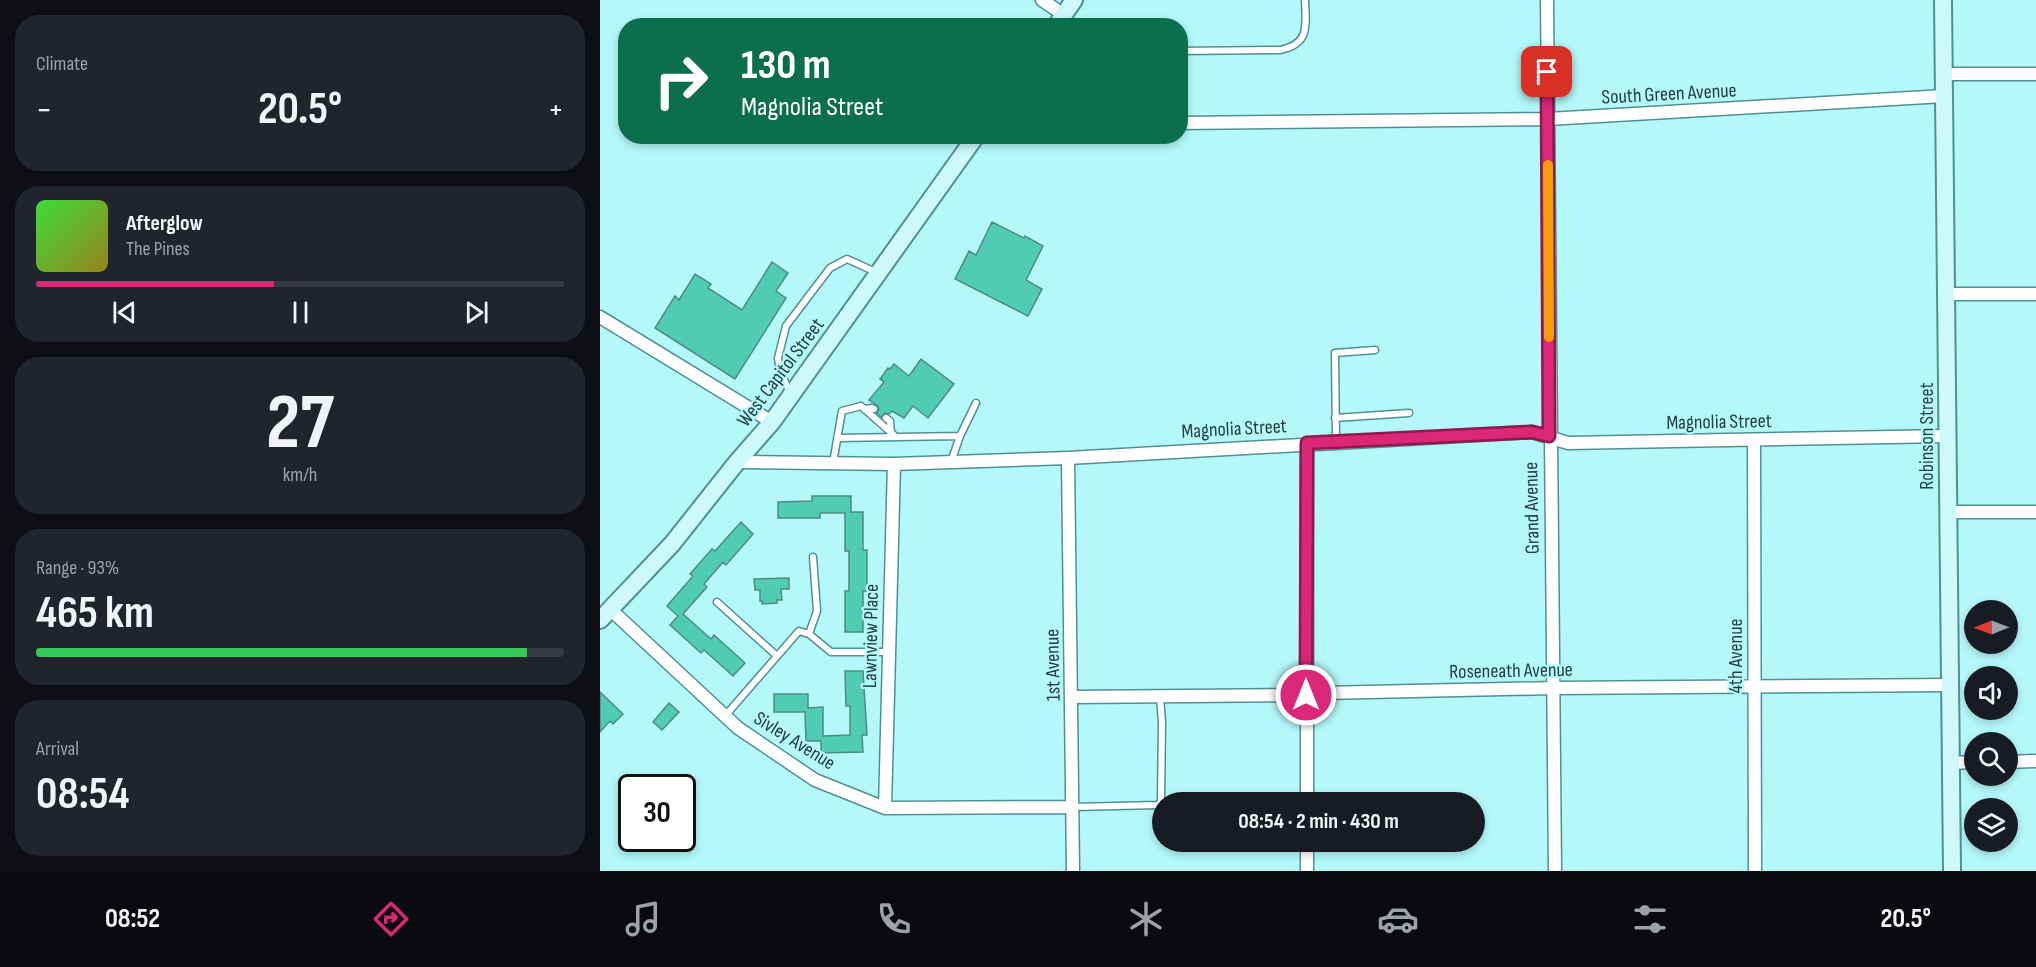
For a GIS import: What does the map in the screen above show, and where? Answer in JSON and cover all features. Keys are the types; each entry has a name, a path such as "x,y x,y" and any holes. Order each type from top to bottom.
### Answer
{"main road":[{"path":"1061,18 1074,0"},
{"name":"Robinson Street","path":"1943,0 1952,871"},
{"name":"West Capitol Street","path":"605,614 672,544 772,422 970,144"}],"street":[{"path":"1042,0 1058,18"},
{"name":"Grand Avenue","path":"1547,0 1549,436 1555,871"},
{"path":"1944,74 2036,74"},
{"name":"South Green Avenue","path":"1188,123 1548,120 1944,96"},
{"path":"1946,294 2036,294"},
{"path":"600,317 772,422"},
{"name":"Magnolia Street","path":"737,462 894,464 1068,458 1532,432 1568,443 1947,436"},
{"name":"4th Avenue","path":"1754,440 1755,871"},
{"path":"1307,443 1307,792"},
{"name":"1st Avenue","path":"1068,458 1073,871"},
{"name":"Lawnview Place","path":"885,808 894,464"},
{"path":"1948,512 2036,512"},
{"name":"Sivley Avenue","path":"605,614 738,728 815,780 885,808 1073,807"},
{"name":"Roseneath Avenue","path":"1072,697 1306,695 1554,688 1950,685"},
{"path":"2018,762 2036,761"},
{"path":"1951,763 1964,762"},
{"path":"1307,852 1307,871"}],"lane":[{"path":"1188,51 1292,48 1301,42 1305,31 1305,0"},
{"path":"791,395 780,371 778,358 786,326 830,268 847,259 879,273"},
{"path":"1336,442 1335,353 1375,350"},
{"path":"951,462 960,436 976,403"},
{"path":"834,463 842,411 861,406 894,435"},
{"path":"864,409 874,410"},
{"path":"1335,418 1409,413"},
{"path":"886,418 890,422 894,435"},
{"path":"837,438 894,435 960,436"},
{"path":"809,634 817,611 813,557"},
{"path":"717,602 777,656"},
{"path":"725,716 799,631 809,634 831,652 889,652"},
{"path":"1073,807 1158,805 1161,801 1160,697"}],"building":[{"path":"992,222 1043,246 1026,280 1042,289 1028,316 955,279 969,251 976,255"},
{"path":"772,262 788,273 776,291 786,298 735,379 655,328 675,296 679,300 695,274 711,284 708,288 742,310"},
{"path":"921,359 954,384 928,418 913,406 904,418 892,411 881,417 877,413 878,406 869,400 884,382 880,379 894,364 909,376"},
{"path":"812,496 851,496 851,512 863,512 863,550 867,550 867,591 863,591 863,632 845,632 845,591 849,591 849,551 845,551 845,513 820,513 820,518 778,518 778,502 812,501"},
{"path":"741,522 753,534 726,565 723,562 704,584 707,587 683,614 711,639 714,635 745,663 733,676 704,650 701,653 670,625 678,616 667,606 693,576 690,574 712,549 715,551"},
{"path":"789,578 789,589 781,589 782,600 777,600 777,603 762,604 760,590 755,590 754,579"},
{"path":"845,671 863,671 867,735 862,735 863,752 821,753 821,741 806,741 805,712 774,712 774,694 808,694 808,708 823,707 823,736 850,735 850,706 846,706"},
{"path":"600,692 623,714 613,724 610,721 600,732"},
{"path":"669,703 679,712 662,730 653,722"}],"slow traffic":[{"path":"1548,165 1549,337"}],"route":[{"path":"1306,695 1307,443 1532,432 1549,436 1547,72"}]}
